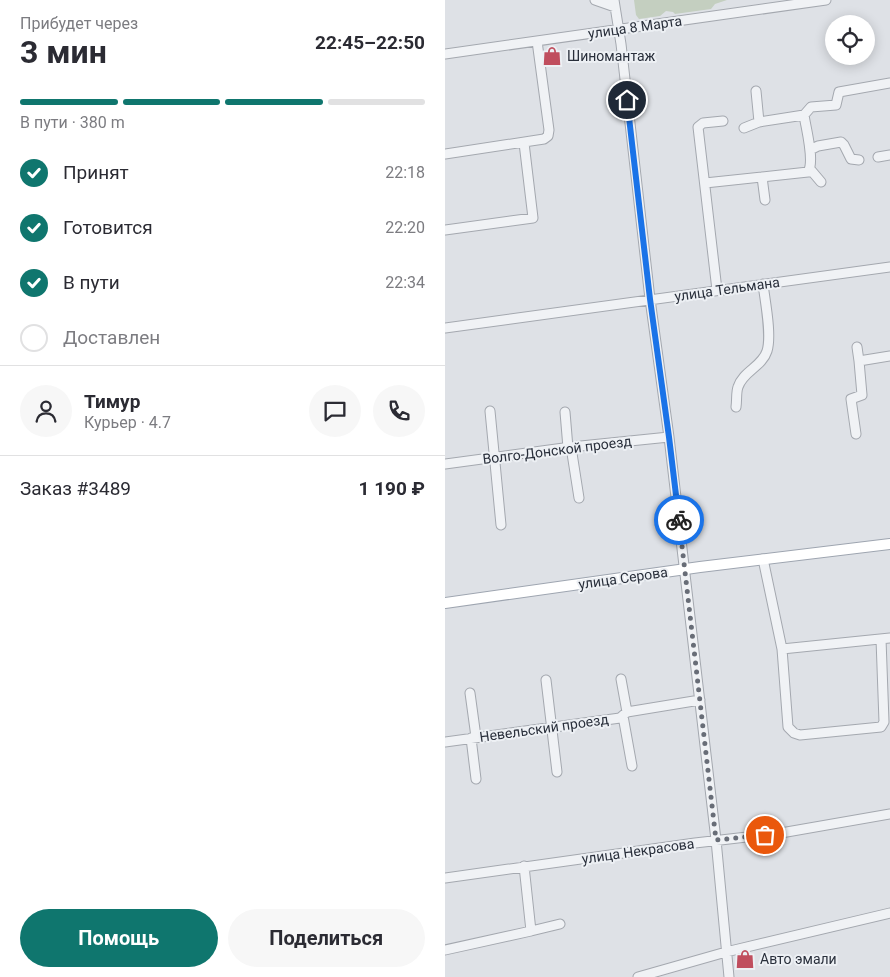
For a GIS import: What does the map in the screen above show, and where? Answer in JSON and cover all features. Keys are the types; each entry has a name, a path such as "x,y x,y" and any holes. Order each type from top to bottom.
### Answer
{"main road":[{"name":"улица Серова","path":"445,603 684,569 890,544"}],"street":[{"path":"595,0 615,3 619,29 650,299 669,437 700,700 729,977"},
{"name":"улица 8 Марта","path":"445,54 790,2 826,0"},
{"path":"445,154 524,143 544,139 548,136 549,130 537,41"},
{"path":"744,128 759,122 804,115 811,108 836,105 839,92 890,83"},
{"path":"756,91 759,122"},
{"path":"804,115 810,150 810,169 821,182"},
{"path":"717,290 698,127 703,123 723,121"},
{"path":"810,150 818,146 841,142 851,159 859,160"},
{"path":"445,230 533,218 524,143"},
{"path":"878,157 890,155"},
{"path":"705,183 808,172 810,169"},
{"path":"762,177 765,200"},
{"name":"улица Тельмана","path":"445,328 890,267"},
{"path":"736,407 738,387 744,376 759,366 767,352 769,342 763,284"},
{"path":"856,434 851,399 862,395 857,347"},
{"path":"859,361 890,356"},
{"path":"490,411 501,525"},
{"path":"565,412 569,447 579,498"},
{"name":"Волго-Донской проезд","path":"445,464 569,447 669,437"},
{"path":"763,559 782,649 788,727 794,733 800,735 881,727 884,722 885,639 782,649"},
{"path":"621,678 632,766"},
{"path":"546,680 557,772"},
{"path":"470,693 476,779"},
{"name":"Невельский проезд","path":"445,742 619,718 625,714 700,700"},
{"name":"улица Некрасова","path":"445,878 716,840 781,833 890,814"},
{"path":"524,866 531,931"},
{"path":"638,977 727,952 890,913"},
{"path":"445,950 560,924"}],"green space":[{"path":"634,0 727,0 715,4 711,9 675,14 666,11 660,16 639,19 636,15"}],"way so far":[{"path":"679,520 716,840 765,835"}],"place":[{"name":"Шиномантаж","path":"552,56"},
{"name":"Авто эмали","path":"745,959"}],"route":[{"path":"627,100 650,299 679,520"}]}
